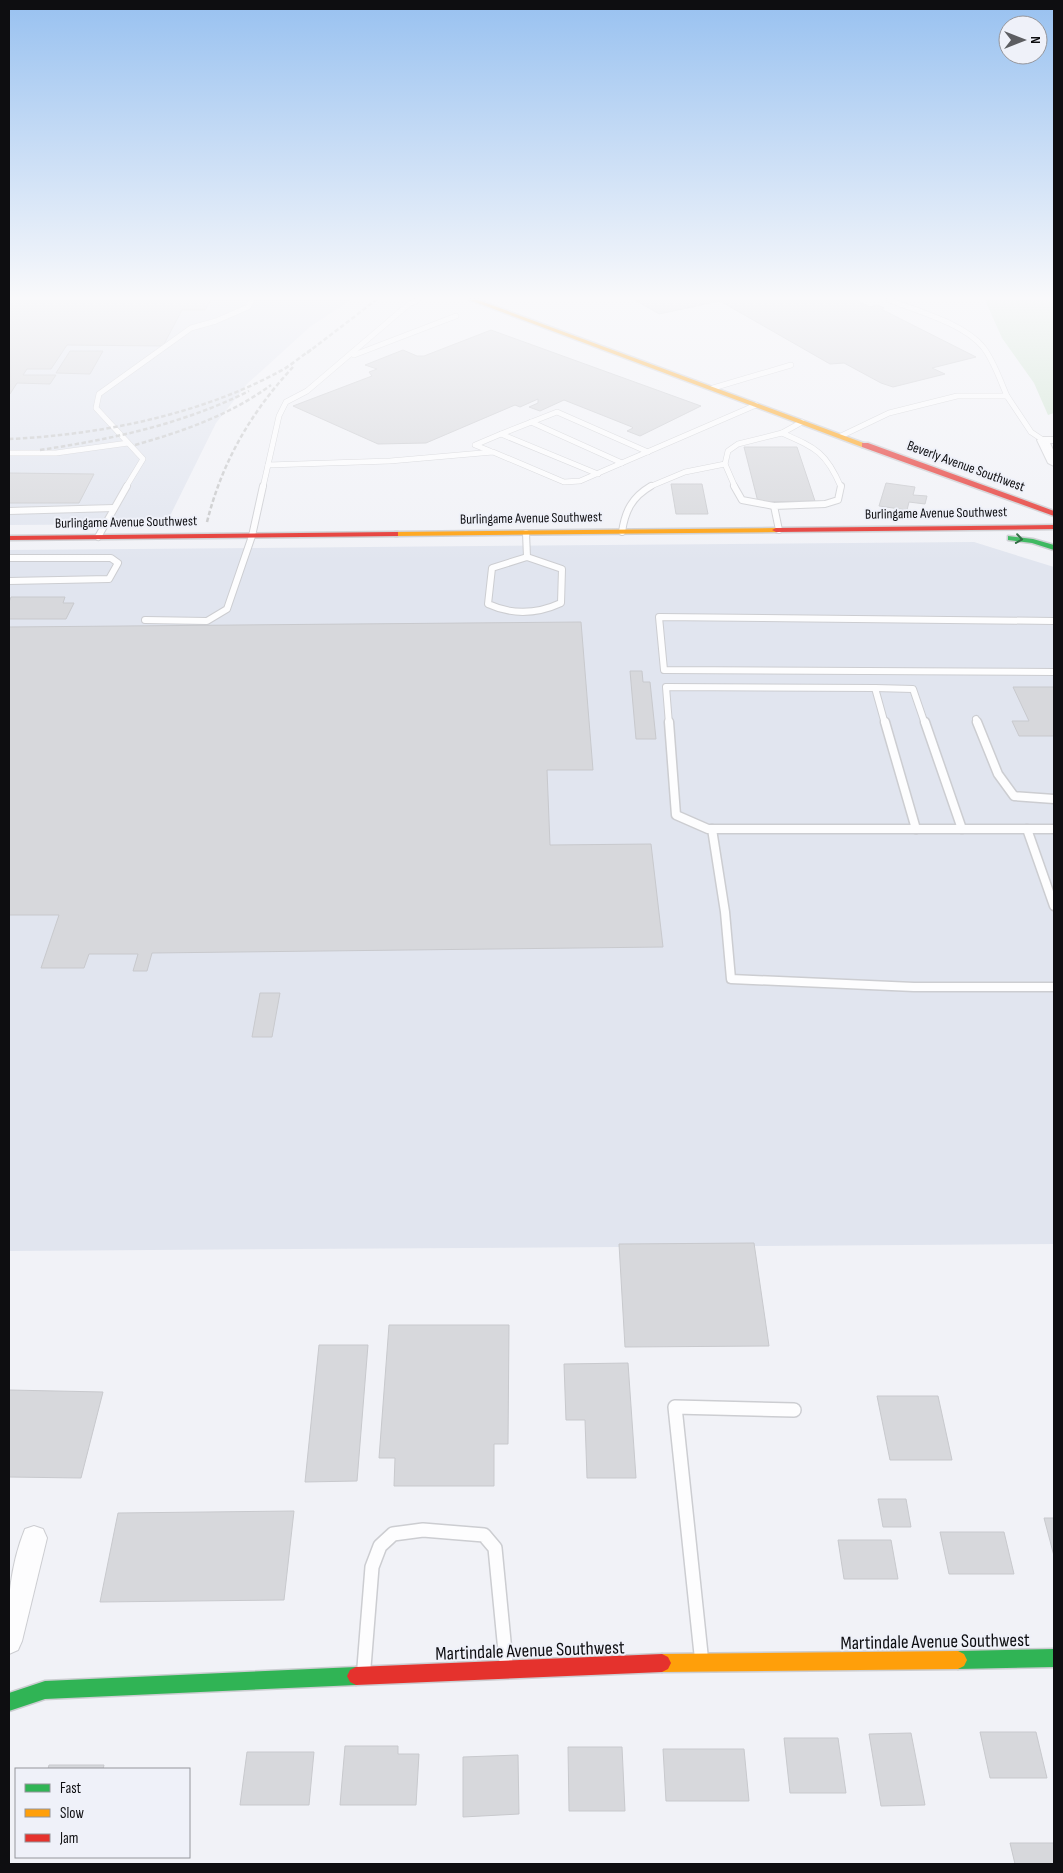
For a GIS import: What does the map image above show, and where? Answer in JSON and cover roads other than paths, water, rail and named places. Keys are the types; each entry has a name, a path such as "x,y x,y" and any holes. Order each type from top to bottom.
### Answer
{"street":[{"name":"Beverly Avenue Southwest","path":"713,388 1054,514"},
{"path":"1048,440 1054,463"},
{"name":"Burlingame Avenue Southwest","path":"9,538 1054,527"},
{"path":"955,528 976,536 1033,541 1054,548"},
{"path":"9,1641 34,1538"},
{"name":"Martindale Avenue Southwest","path":"9,1702 45,1690 702,1661 933,1661 1054,1658"}],"lane":[{"path":"98,537 143,459 96,408 100,394 109,387"},
{"path":"145,620 207,621 227,609 252,536 279,416 286,402 311,387"},
{"path":"1003,387 1031,432 1048,440"},
{"path":"841,436 889,413 958,396 1007,396"},
{"path":"648,452 556,412 475,445 564,482 580,481 598,474 622,463 648,452 756,404"},
{"path":"531,422 622,463"},
{"path":"782,433 811,446 827,459 841,487 838,500 825,504 774,506 742,500 734,486 725,464 728,451 738,444 782,433 802,422"},
{"path":"501,434 598,474"},
{"path":"9,453 56,452 128,443"},
{"path":"268,465 390,461 493,452"},
{"path":"622,532 627,509 640,494 684,471 725,464"},
{"path":"774,506 779,530"},
{"path":"9,511 114,508"},
{"path":"526,533 527,557"},
{"path":"527,557 562,569 561,603 550,609 536,611 509,611 495,608 488,604 492,568 527,557"},
{"path":"9,558 111,558 118,563 109,580 9,581"},
{"path":"1054,621 659,617 664,670 1054,672"},
{"path":"962,829 913,689 666,688 676,815 708,829 712,829 916,829 962,829 1054,829"},
{"path":"875,688 916,829"},
{"path":"976,719 998,774 1014,796 1054,799"},
{"path":"712,829 725,912 732,979 914,987 1054,987"},
{"path":"1027,829 1054,906"},
{"path":"702,1661 675,1407 794,1410"},
{"path":"363,1676 372,1567 380,1546 393,1534 423,1530 484,1535 495,1548 507,1670"}],"railway":[{"path":"9,439 44,437 115,427 186,410 247,387"},
{"path":"135,445 206,421 239,405 267,387"},
{"path":"207,522 213,500 230,458 251,420 275,387"},
{"path":"40,450 94,441 147,429 199,413 249,391"}]}
